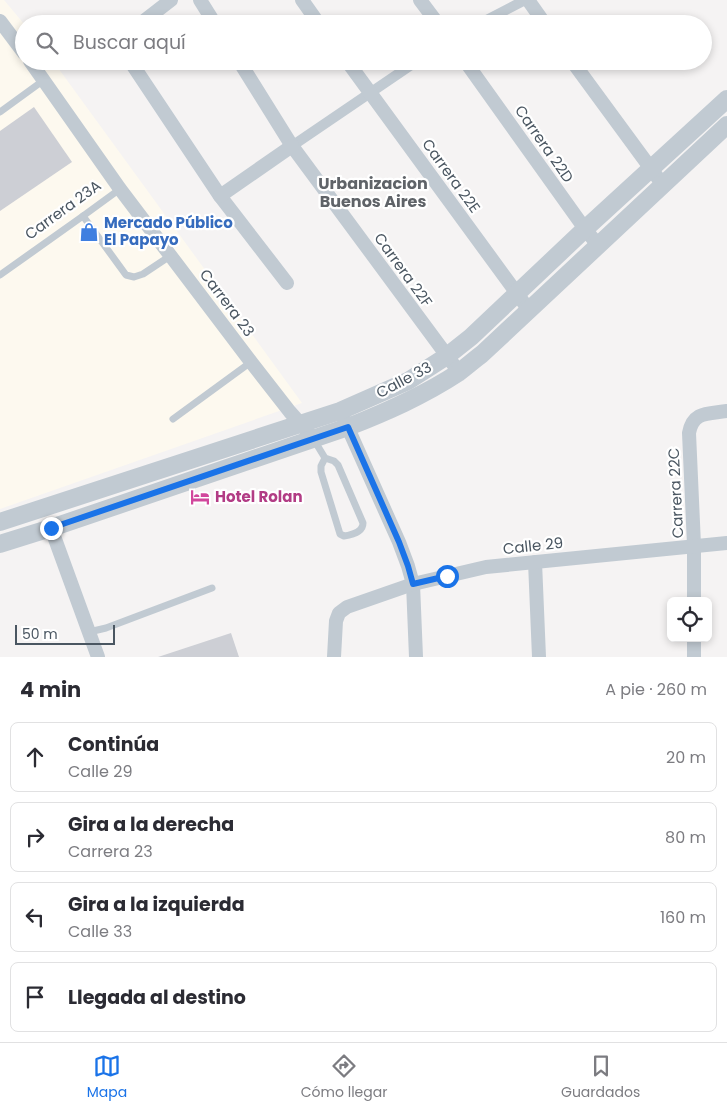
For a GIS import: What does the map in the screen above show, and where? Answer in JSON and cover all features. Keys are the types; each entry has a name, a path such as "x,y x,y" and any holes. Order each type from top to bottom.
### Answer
{"street":[{"path":"152,15 171,0"},
{"path":"200,0 209,15"},
{"path":"302,0 313,15"},
{"path":"420,0 431,15"},
{"path":"497,15 526,0 538,15"},
{"path":"0,21 15,41"},
{"name":"Carrera 23","path":"37,70 120,189 170,256 251,362 314,439"},
{"path":"136,70 220,196 287,283"},
{"name":"Carrera 22F","path":"245,70 292,146 458,372"},
{"name":"Carrera 22E","path":"353,70 529,310"},
{"path":"220,196 404,70"},
{"name":"Carrera 22D","path":"471,70 598,245"},
{"path":"579,70 662,185"},
{"name":"Calle 33","path":"0,522 340,411 408,381 447,356 471,337 727,99"},
{"name":"Calle 33","path":"0,544 314,439 386,412 418,397 458,372 482,354 727,125"},
{"path":"686,138 699,152"},
{"name":"Carrera 22C","path":"694,597 691,423 698,416 727,410"},
{"path":"340,411 408,566 413,584 416,657"},
{"path":"51,528 98,657"},
{"name":"Calle 29","path":"334,657 336,621 339,613 347,607 413,584 486,567 727,543"},
{"path":"535,562 539,657"},
{"path":"694,642 694,657"}],"lane":[{"path":"0,112 44,80"},
{"name":"Carrera 23A","path":"0,275 120,189"},
{"path":"84,216 126,275 134,278 170,256"},
{"path":"173,420 251,362"},
{"path":"314,439 325,458 334,461 338,465 363,524 362,530 348,536 340,534 321,472 321,466 325,458"},
{"path":"89,632 106,628 212,588"}],"shaded area":[{"name":"Mercado Público El Papayo","path":"0,0 4,0 16,15 15,70 60,70 302,403 0,509"}],"building":[{"path":"34,107 72,162 0,211 0,131"},
{"path":"231,633 239,657 158,657"}],"place":[{"name":"Mercado Público El Papayo","path":"89,232"},
{"name":"Hotel Rolan","path":"200,497"}],"district":[{"name":"Urbanizacion Buenos Aires","path":"373,192"}],"route":[{"path":"51,528 348,427 399,542 413,584 447,576"}]}
